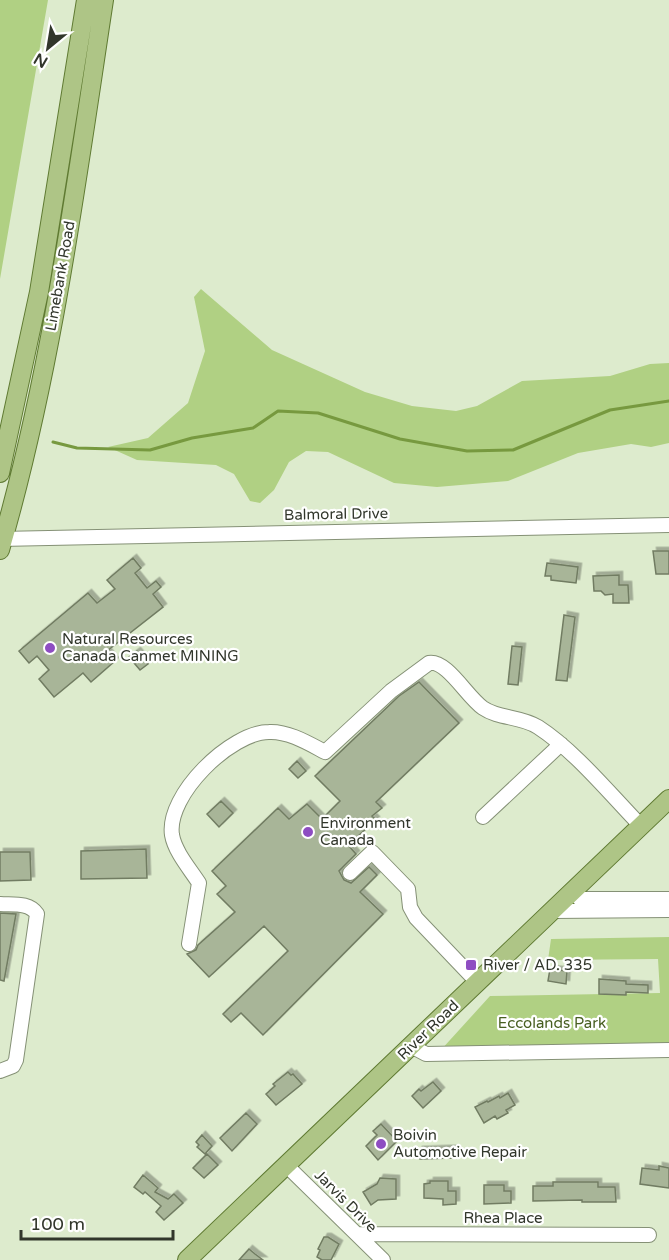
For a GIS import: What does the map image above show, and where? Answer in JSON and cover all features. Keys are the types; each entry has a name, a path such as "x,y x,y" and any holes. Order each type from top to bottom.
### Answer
{"main road":[{"name":"Limebank Road","path":"0,473 39,292 86,0"},
{"name":"Limebank Road","path":"1,542 33,414 55,306 104,0"},
{"name":"River Road","path":"187,1260 669,799"}],"street":[{"name":"Balmoral Drive","path":"1,542 669,525"},
{"path":"189,944 199,883 172,837 174,813 182,795 194,780 233,744 266,731 278,732 325,752 420,667 434,662 446,669 472,699 486,710 531,723 561,744 641,826"},
{"path":"483,817 561,744"},
{"path":"350,873 372,852 408,889 410,907 416,918 478,983"},
{"path":"573,892 580,899 669,899"},
{"path":"0,904 27,906 34,909 37,914 16,1060 13,1066 0,1071"},
{"path":"553,911 669,910"},
{"path":"411,1046 426,1054 669,1050"},
{"name":"Jarvis Drive","path":"287,1166 382,1260"},
{"name":"Rhea Place","path":"357,1234 649,1235"}],"green space":[{"path":"0,0 48,0 0,279"},
{"path":"201,289 272,350 365,392 412,406 456,411 477,406 522,381 610,376 650,364 669,363 669,443 651,447 631,444 578,453 508,481 437,487 394,483 328,452 306,451 289,462 274,490 260,503 250,501 234,474 216,465 137,460 108,447 148,438 188,403 205,351 194,297"},
{"name":"Eccolands Park","path":"669,937 669,1050 440,1051 490,996 660,993 658,959 548,960 551,939"}],"building":[{"path":"653,551 669,551 669,574 656,574"},
{"path":"133,558 141,568 135,573 147,588 156,581 161,587 153,594 163,607 107,651 115,661 91,682 83,673 54,697 39,679 49,670 37,656 29,663 19,651 88,593 97,603 115,589 107,580"},
{"path":"547,563 578,567 576,583 551,580 551,576 545,576"},
{"path":"619,575 619,585 628,585 629,603 613,603 613,594 605,595 601,591 594,591 593,576"},
{"path":"564,615 575,617 567,681 556,680"},
{"path":"512,646 522,647 518,685 508,684"},
{"path":"137,651 148,664 140,670 129,657"},
{"name":"Environment Canada","path":"419,682 459,723 376,802 382,808 372,816 376,820 348,845 356,854 339,871 344,880 351,883 369,867 377,875 360,892 383,914 263,1035 241,1013 231,1022 223,1014 288,951 264,926 209,977 187,954 196,950 198,945 235,912 217,894 226,886 212,871 278,808 289,819 307,804 322,819 340,801 315,776 399,696"},
{"path":"297,761 306,771 298,778 289,769"},
{"path":"221,801 233,813 219,827 207,814"},
{"path":"146,849 147,878 81,879 81,851"},
{"path":"0,852 30,852 31,880 0,881"},
{"path":"0,913 16,914 4,981 0,980"},
{"path":"550,969 567,971 566,984 548,981"},
{"path":"599,979 648,985 648,993 599,994"},
{"path":"288,1072 302,1084 276,1105 266,1094 275,1086 273,1084"},
{"path":"433,1082 441,1091 423,1108 412,1096 419,1089 421,1091"},
{"path":"508,1093 515,1105 506,1110 508,1113 497,1119 495,1116 484,1123 475,1107"},
{"path":"246,1113 257,1124 232,1151 220,1138"},
{"name":"Boivin Automotive Repair","path":"381,1124 397,1141 378,1160 366,1146 377,1135 373,1131"},
{"path":"202,1135 212,1146 205,1154 197,1147 199,1145 196,1142"},
{"path":"454,1149 454,1158 420,1159 419,1150"},
{"path":"207,1154 218,1165 204,1178 193,1168"},
{"path":"659,1166 669,1168 669,1188 640,1184 642,1168 659,1170"},
{"path":"143,1175 158,1188 155,1192 168,1199 174,1194 183,1203 164,1220 156,1212 161,1206 145,1192 143,1194 134,1187"},
{"path":"380,1178 396,1179 396,1199 378,1200 371,1205 363,1192 377,1184"},
{"path":"430,1181 448,1181 448,1191 456,1191 456,1204 443,1205 443,1199 424,1198 424,1184"},
{"path":"553,1182 598,1182 598,1187 615,1187 616,1202 533,1201 533,1186 553,1186"},
{"path":"484,1185 504,1185 504,1191 511,1191 511,1203 484,1204"},
{"path":"324,1237 339,1244 331,1260 322,1260 317,1257"},
{"path":"249,1249 255,1254 263,1260 239,1260"}],"waterway":[{"path":"53,442 77,448 150,450 192,438 253,428 278,411 318,413 400,439 467,451 513,450 610,410 669,401"}],"place":[{"name":"Natural Resources Canada Canmet MINING","path":"50,648"},
{"name":"Environment Canada","path":"308,832"},
{"name":"River / AD. 335","path":"471,965"},
{"name":"Boivin Automotive Repair","path":"381,1144"}]}
